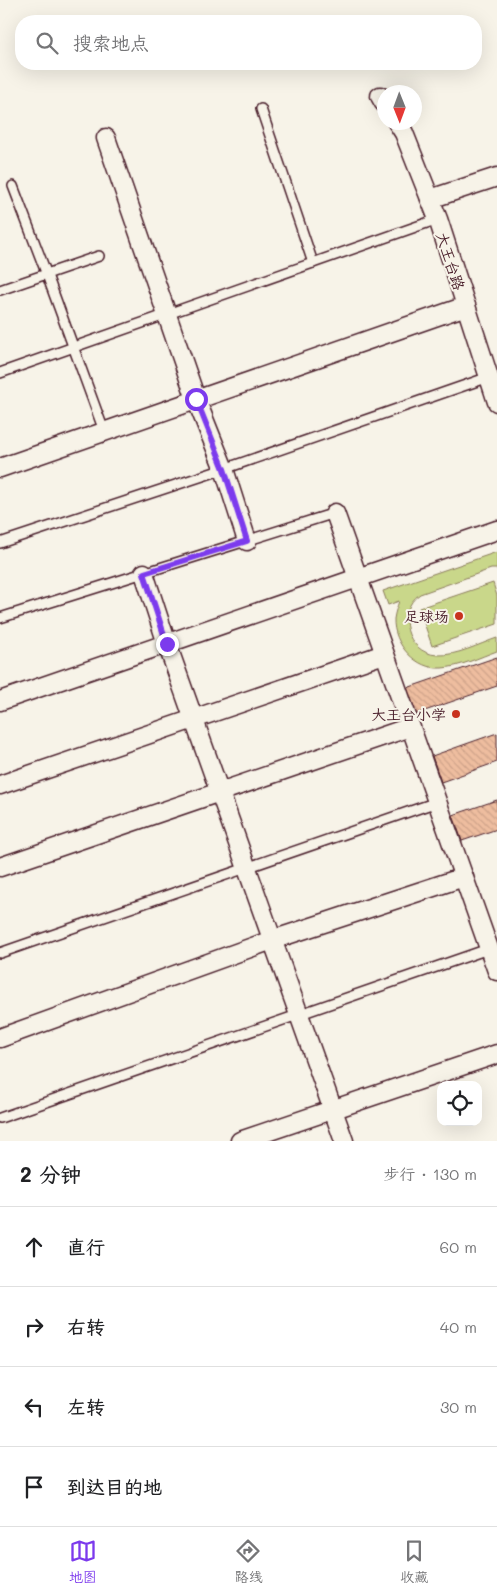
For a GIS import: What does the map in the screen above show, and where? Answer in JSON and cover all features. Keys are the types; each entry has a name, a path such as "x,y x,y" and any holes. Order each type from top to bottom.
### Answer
{"street":[{"name":"大王台路","path":"402,130 438,219 497,402"},
{"path":"106,138 196,399 224,469 247,541"},
{"path":"430,199 497,177"},
{"path":"0,468 466,306"},
{"path":"335,513 464,877 493,947 497,971"},
{"path":"0,701 497,530"},
{"path":"144,573 167,644 344,1141"},
{"path":"0,785 384,654"},
{"path":"0,867 410,727"},
{"path":"0,1038 272,940 464,877"},
{"path":"240,1141 497,1054"}],"lane":[{"path":"261,109 313,263"},
{"path":"13,186 104,431"},
{"path":"0,373 438,219"},
{"path":"0,290 99,256"},
{"path":"0,543 224,469 489,377"},
{"path":"0,618 335,513"},
{"path":"0,952 437,802"},
{"path":"0,1118 493,947"}],"green space":[{"path":"497,552 497,569 491,569 420,594 412,601 406,620 411,639 426,653 437,655 452,654 497,638 497,651 463,664 442,668 423,665 415,660 408,654 397,637 394,619 399,601 388,605 383,591"},
{"name":"足球场","path":"493,583 497,596 497,624 432,646 419,608"}],"building":[{"path":"497,657 497,686 416,714 407,688"},
{"path":"497,733 497,762 441,782 432,756"},
{"path":"497,800 497,829 462,841 453,815"}],"place":[{"name":"足球场","path":"459,616"},
{"name":"大王台小学","path":"456,714"}],"route":[{"path":"167,644 144,573 247,541 224,469 196,399"}]}
